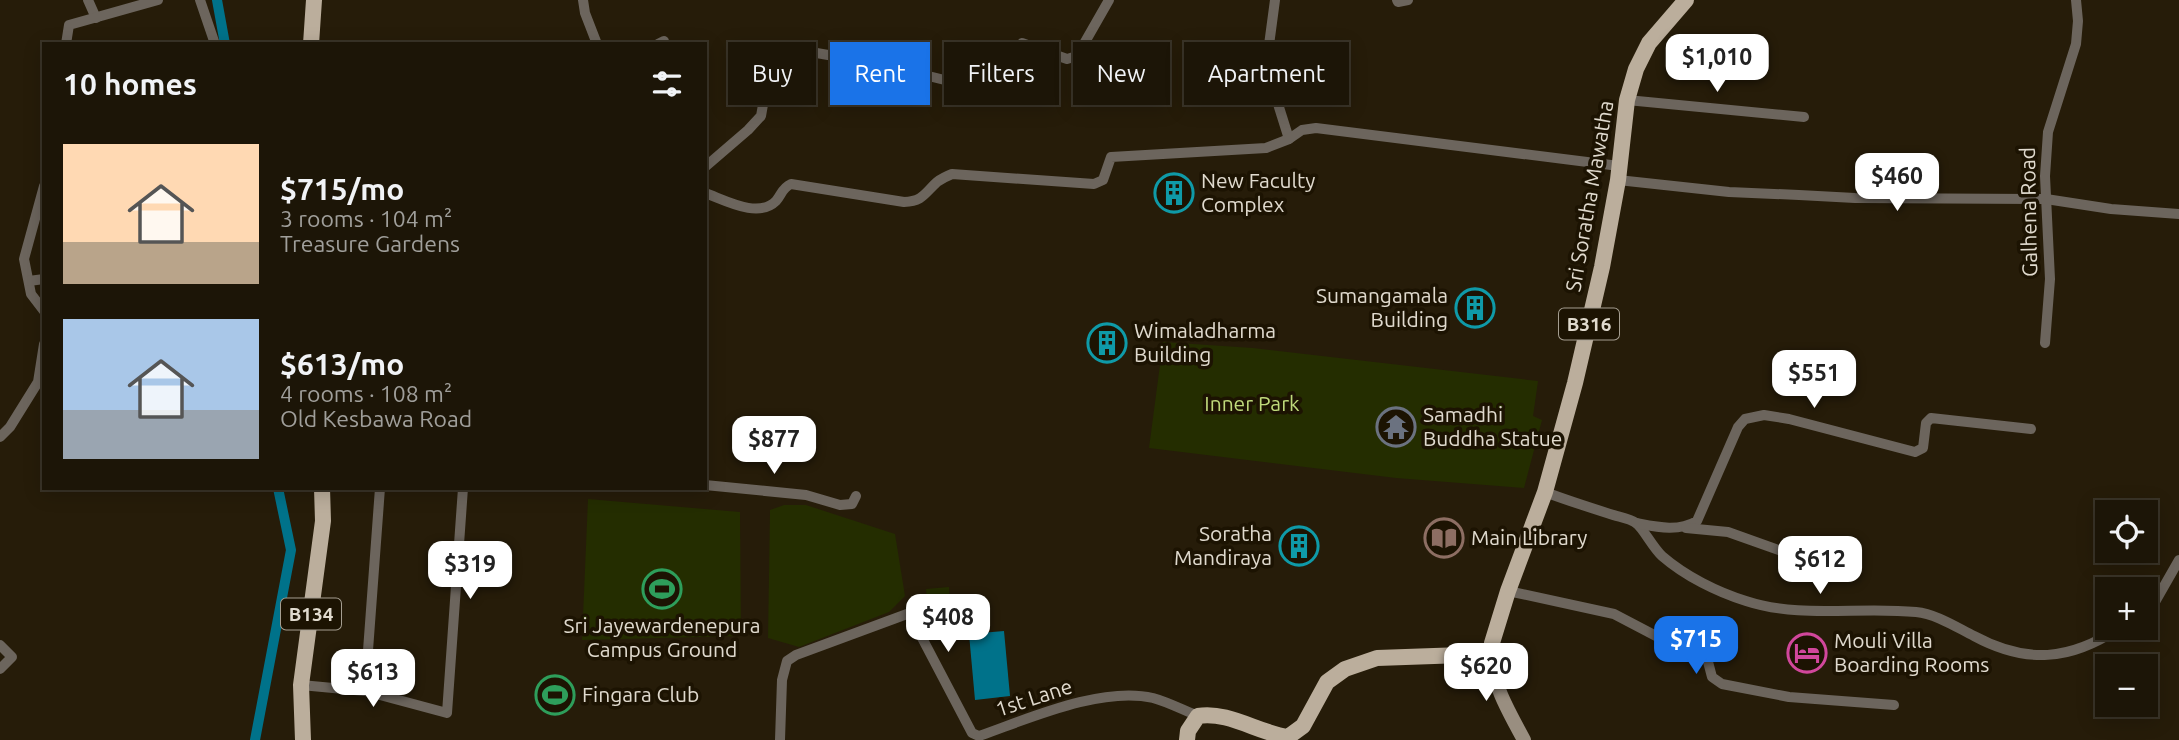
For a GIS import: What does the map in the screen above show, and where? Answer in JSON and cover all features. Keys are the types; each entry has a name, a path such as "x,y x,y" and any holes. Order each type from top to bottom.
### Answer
{"main road":[{"path":"312,42 314,0"},
{"name":"Sri Soratha Mawatha","path":"1491,654 1508,592 1545,492 1576,383 1602,267 1627,100 1636,69 1649,43 1686,0"},
{"name":"B134","path":"303,740 301,685 323,521 321,490"},
{"path":"1187,740 1188,731 1198,716 1210,714 1275,736 1288,737 1303,726 1327,682 1345,669 1377,658 1491,654"}],"street":[{"path":"88,0 96,18"},
{"path":"66,42 69,25 158,0"},
{"path":"200,0 214,42"},
{"path":"583,0 596,42"},
{"path":"707,165 761,116 772,54 776,49 782,47 880,64 985,90 998,85 1022,43 1067,59 1077,56 1109,0"},
{"path":"1275,0 1269,45 1273,88 1289,139"},
{"path":"1397,0 1408,0"},
{"name":"Galhena Road","path":"2045,344 2050,279 2045,176 2048,132 2076,44 2076,0"},
{"path":"1627,100 1804,117"},
{"path":"707,194 750,208 766,208 776,200 784,187 791,184 904,202 916,201 937,181 952,174 1094,184 1103,180 1111,157 1266,148 1289,139 1302,130 1316,128 1729,192 2046,199 2110,209 2179,215"},
{"path":"42,193 24,259 31,294 42,307"},
{"path":"29,281 42,279"},
{"path":"0,437 10,427 38,382 42,357"},
{"path":"1686,528 1697,521 1738,427 1745,419 1764,415 1789,419 1915,452 1923,448 1926,423 1931,418 2031,429"},
{"path":"707,485 806,495 840,505 852,504 856,496"},
{"path":"365,691 380,490"},
{"path":"301,685 365,691 447,712 464,490"},
{"path":"1545,492 1636,523 1660,528 1728,533 1787,553"},
{"path":"1636,523 1649,542 1673,564 1707,585 1747,602 1803,611 1920,612 1948,622 1996,648 2027,656 2079,650 2097,640"},
{"path":"2158,597 2179,560"},
{"path":"1508,592 1614,614 1656,636 1697,646 1707,658 1712,677 1722,684 1789,697 1894,705"},
{"name":"1st Lane","path":"780,740 782,680 787,661 796,655 907,614 910,615 975,738 1074,704 1122,695 1153,698 1198,716"},
{"path":"0,645 12,657 0,669"},
{"path":"1491,654 1491,663 1503,700 1524,740"}],"green space":[{"name":"Inner Park","path":"1163,342 1253,348 1538,381 1533,416 1542,420 1524,488 1396,478 1149,448"},
{"name":"Sri Jayewardenepura Campus Ground","path":"588,499 740,512 741,636 582,640"},
{"name":"Sri Jayewardenepura Campus Ground","path":"784,505 806,505 895,534 905,596 889,612 799,647 768,638 770,510"},
{"path":"949,587 951,629 929,630 926,589"}],"water":[{"path":"1004,631 1010,696 975,700 969,634"}],"waterway":[{"path":"217,0 225,42"},
{"path":"255,740 291,550 278,490"}],"place":[{"name":"New Faculty Complex","path":"1174,193"},
{"name":"Sumangamala Building","path":"1475,308"},
{"name":"Wimaladharma Building","path":"1107,343"},
{"name":"Samadhi Buddha Statue","path":"1396,427"},
{"name":"Main Library","path":"1444,538"},
{"name":"Soratha Mandiraya","path":"1299,546"},
{"name":"Sri Jayewardenepura Campus Ground","path":"662,589"},
{"name":"Mouli Villa Boarding Rooms","path":"1807,653"},
{"name":"Fingara Club","path":"555,695"}]}
